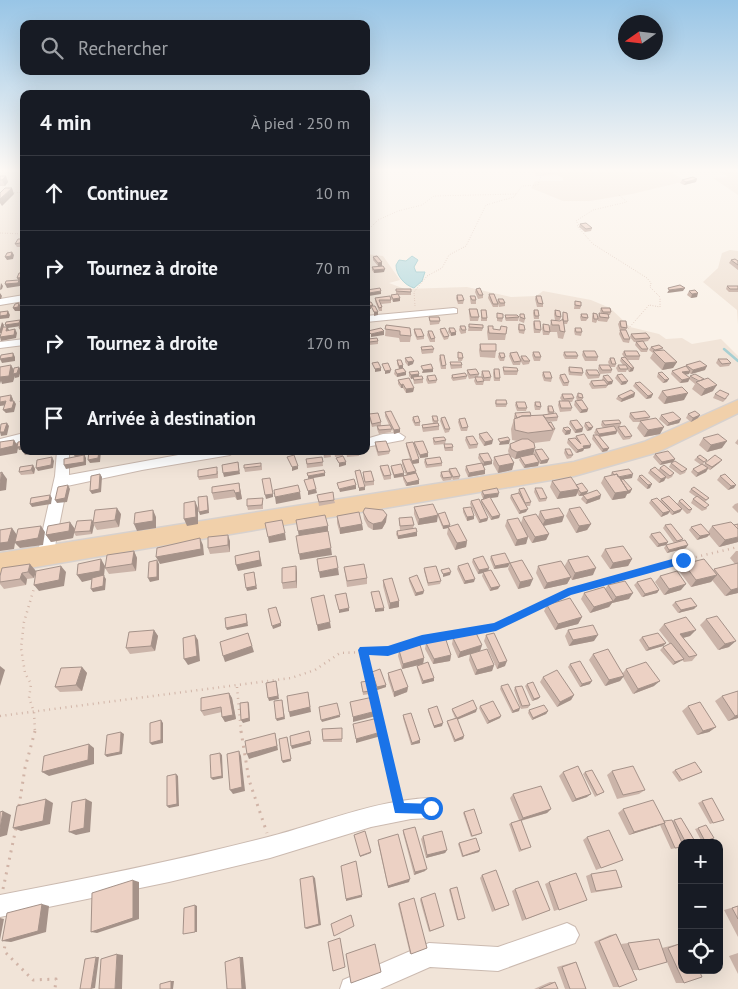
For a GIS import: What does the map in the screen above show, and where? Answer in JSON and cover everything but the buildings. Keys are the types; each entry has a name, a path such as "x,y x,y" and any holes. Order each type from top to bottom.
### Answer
{"main road":[{"path":"0,563 574,469 618,458 651,447 738,406"}],"street":[{"path":"0,302 20,299"},
{"path":"370,319 418,313 454,311"},
{"path":"0,345 20,342"},
{"path":"370,443 383,438 399,437"},
{"path":"0,442 20,438"},
{"path":"44,556 61,482 63,455"},
{"path":"61,482 206,455"},
{"path":"6,905 161,874 274,846 399,809 431,808"},
{"path":"352,989 429,955 498,959 567,935"}],"path":[{"path":"370,228 378,220 387,216"},
{"path":"418,313 414,292 427,276 442,268 449,255 466,246 481,216"},
{"path":"584,216 576,221 579,225 577,226 593,244 647,278 651,283 650,287 660,298 660,307 649,305 645,312 628,329"},
{"path":"0,233 20,234"},
{"path":"0,716 291,678 315,670 340,653 363,650 388,651 422,640 496,627 568,592 646,569 738,547"},
{"path":"18,812 25,768 36,728 34,712 29,698 30,684 24,674 22,637 35,584"},
{"path":"363,650 399,809"},
{"path":"237,686 246,768 257,814 274,846"},
{"path":"6,905 2,894 17,821"},
{"path":"7,932 4,951 33,980 56,979 55,989"}],"shaded area":[{"path":"0,216 20,216 20,455 370,455 370,254 383,256 400,280 389,283 405,289 467,287 511,297 536,296 543,291 591,300 610,308 630,327 659,334 666,339 682,338 692,344 721,339 738,356 738,989 0,989"},
{"path":"730,250 738,251 738,325 737,310 703,282 718,268 722,253"}],"water":[{"path":"412,256 418,260 414,267 416,272 425,272 422,281 414,288 407,285 401,279 396,265 399,260 406,261"}],"waterway":[{"path":"724,349 738,361"}],"route":[{"path":"431,808 399,809 363,650 397,650 422,640 496,627 568,592 683,560"}]}
